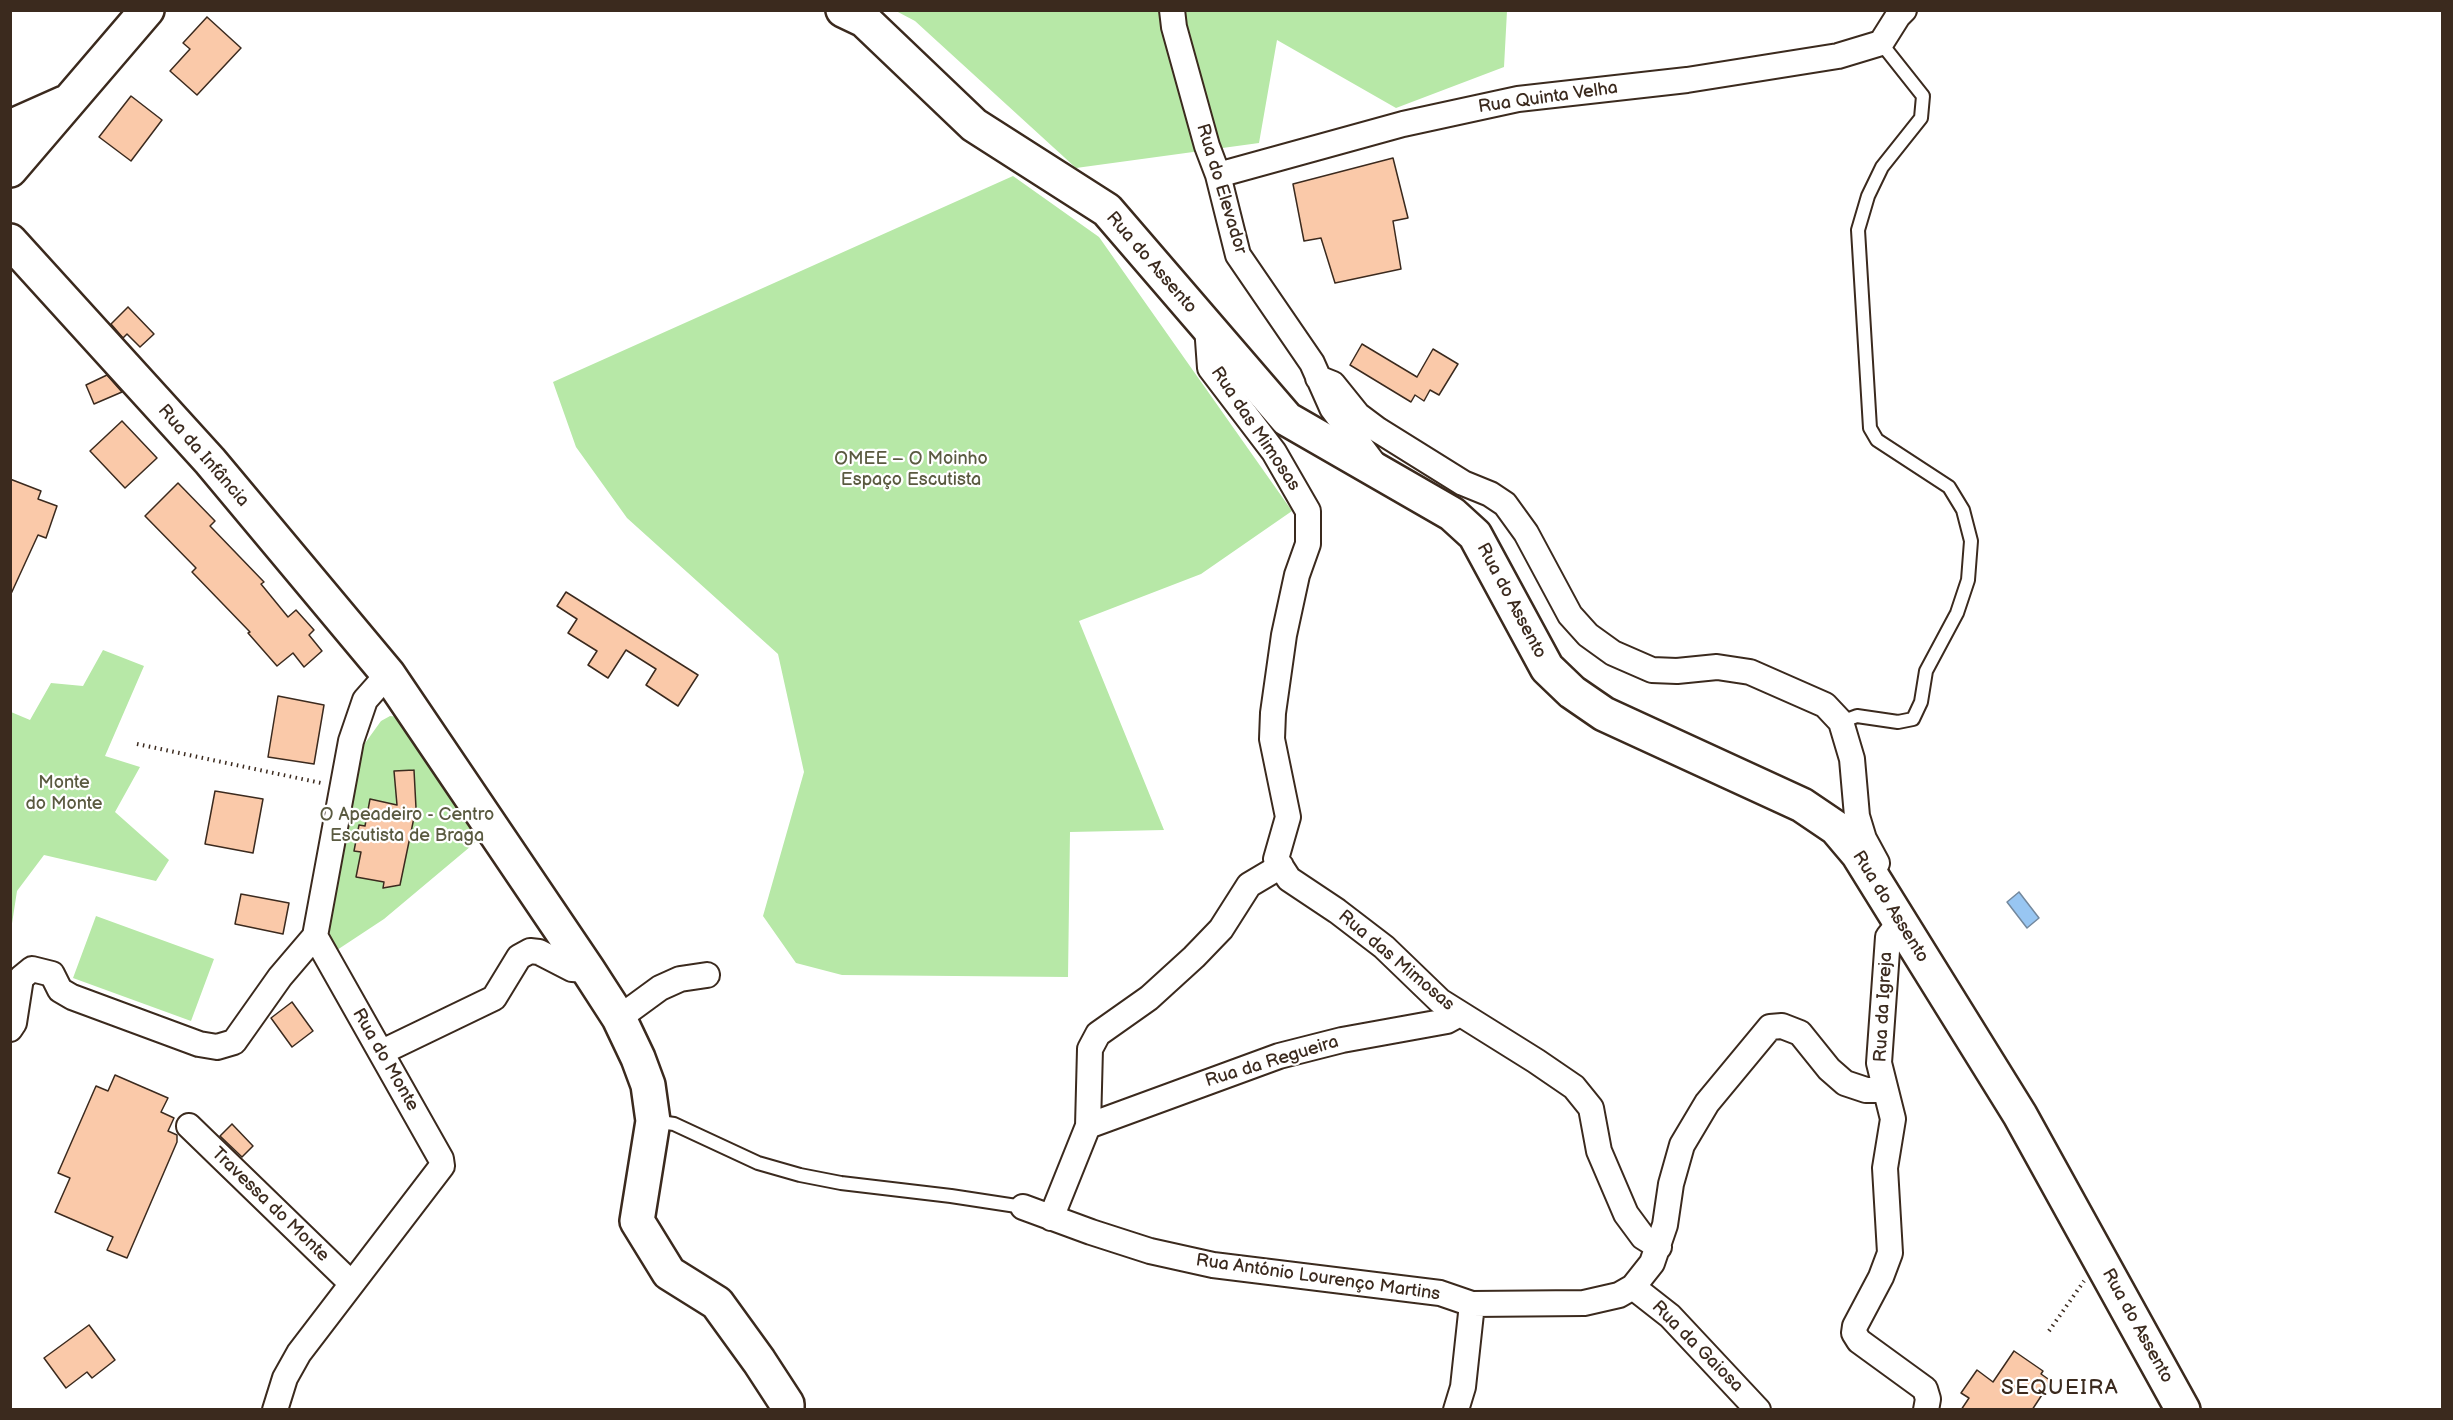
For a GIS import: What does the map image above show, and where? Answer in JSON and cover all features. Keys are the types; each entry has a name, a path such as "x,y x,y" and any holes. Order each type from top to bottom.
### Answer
{"street":[{"path":"10,170 147,10"},
{"name":"Rua do Assento","path":"843,10 864,20 974,125 1107,210 1287,419 1452,514 1475,535 1547,669 1572,692 1604,714 1802,805 1836,828 1858,854 2020,1115 2183,1410"},
{"name":"Rua do Elevador","path":"1172,10 1174,27 1207,146 1218,175 1238,255 1312,363 1332,408 1381,473"},
{"path":"1881,42 1904,10"},
{"name":"Rua Quinta Velha","path":"1218,175 1403,124 1518,99 1687,80 1745,69 1794,64 1838,56 1881,42"},
{"path":"10,127 74,98"},
{"name":"Rua da Infância","path":"11,247 210,461 388,674 588,970 619,1018 648,1085 652,1121 637,1221 669,1273 717,1303 759,1361 787,1404 787,1410"},
{"name":"Rua das Mimosas","path":"1207,326 1210,368 1274,452 1308,511 1308,544 1297,575 1284,635 1273,713 1272,739 1288,817 1276,860 1289,879 1337,911 1384,947 1440,1001 1536,1061 1574,1088 1591,1108 1599,1151 1626,1214 1642,1238 1659,1247"},
{"path":"1318,378 1333,384 1358,416 1378,430 1463,483 1490,494 1505,504 1526,533 1570,615 1588,635 1613,653 1652,670 1717,668 1750,672 1825,705 1841,722 1852,759 1857,816 1864,839 1894,892 1897,917"},
{"path":"10,1029 14,1023 21,978 32,969 52,974 60,990 72,997 199,1044 217,1047 234,1042 280,977 315,936 351,741 365,700 388,674"},
{"path":"1052,1218 1088,1126 1090,1049 1098,1034 1149,998 1221,929 1249,885 1281,866"},
{"name":"Rua da Igreja","path":"1897,917 1888,937 1879,1063 1893,1119 1885,1168 1890,1253 1881,1277 1855,1326 1854,1333 1859,1341 1925,1389 1928,1400 1926,1410"},
{"name":"Rua do Monte","path":"275,1410 285,1378 299,1353 442,1166 441,1159 382,1052 325,957 315,936"},
{"path":"382,1052 494,998 519,957 530,951 539,952 572,969 588,970"},
{"path":"619,1018 660,988 680,979 707,975"},
{"name":"Rua da Regueira","path":"1088,1126 1279,1056 1342,1040 1447,1021 1460,1014"},
{"name":"Rua António Lourenço Martins","path":"1023,1207 1150,1251 1214,1265 1440,1293 1472,1304 1584,1303 1619,1296 1633,1287 1652,1263 1659,1247 1682,1145 1707,1103 1770,1027 1782,1026 1800,1033 1829,1069 1845,1083 1866,1090 1885,1090"},
{"name":"Travessa do Monte","path":"189,1126 351,1283"},
{"name":"Rua da Gaiosa","path":"1633,1287 1670,1316 1758,1410"},
{"path":"1456,1410 1463,1387 1472,1304"}],"lane":[{"path":"1841,722 1857,716 1898,722 1913,719 1921,702 1926,671 1957,613 1968,580 1971,541 1964,510 1949,487 1877,440 1870,428 1858,230 1868,196 1882,167 1921,118 1923,96 1881,42"},
{"name":"Rua António Lourenço Martins","path":"652,1121 674,1124 758,1163 800,1175 841,1184 951,1196 1023,1207"}],"path":[{"path":"137,744 342,788"},
{"path":"2049,1331 2100,1258"}],"green space":[{"path":"896,11 1507,11 1504,67 1396,108 1277,40 1259,143 1076,168 915,21"},
{"name":"OMEE – O Moinho Espaço Escutista","path":"1013,176 1099,237 1292,511 1201,574 1079,621 1164,830 1070,832 1068,977 842,975 796,963 763,916 804,772 778,654 627,518 576,447 553,382"},
{"name":"Monte do Monte","path":"103,650 144,666 105,756 140,767 115,812 169,860 156,881 44,855 17,891 11,930 11,712 30,720 51,683 83,686"},
{"name":"O Apeadeiro - Centro Escutista de Braga","path":"390,716 399,717 483,836 384,919 334,952 329,925 363,746 381,721"},
{"path":"96,916 214,959 191,1021 73,978"}],"water":[{"path":"2019,892 2039,918 2027,928 2007,902"}],"building":[{"path":"207,17 241,48 197,95 170,71 190,49 183,43"},
{"path":"131,96 162,120 131,161 99,137"},
{"path":"1393,158 1408,218 1393,221 1401,269 1335,283 1321,238 1304,241 1293,184"},
{"path":"128,307 154,334 140,347 127,334 123,338 111,324"},
{"path":"1362,344 1417,377 1433,349 1458,364 1439,395 1430,390 1424,401 1415,395 1411,402 1350,365"},
{"path":"107,375 122,392 94,404 86,385"},
{"path":"122,421 157,458 125,488 90,451"},
{"path":"10,479 41,491 38,499 57,506 46,538 38,535 10,596"},
{"path":"178,483 215,521 210,526 264,582 261,584 288,617 296,610 314,630 309,635 322,651 304,667 293,653 277,666 248,633 250,632 192,572 196,568 145,516"},
{"path":"566,592 698,675 678,706 646,685 656,669 626,650 608,678 588,665 597,651 568,633 577,619 557,606"},
{"path":"278,696 324,705 314,764 268,757"},
{"path":"414,770 416,808 400,885 383,888 384,882 356,877 361,852 354,851 359,825 365,826 370,799 397,805 394,771"},
{"path":"215,791 263,799 253,853 205,844"},
{"path":"241,894 289,903 283,934 235,924"},
{"path":"292,1002 313,1031 292,1047 271,1018"},
{"path":"115,1075 168,1098 161,1112 174,1118 168,1131 177,1135 177,1142 127,1258 107,1250 113,1237 55,1212 70,1178 58,1173 96,1086 108,1091"},
{"path":"232,1124 253,1146 242,1157 220,1136"},
{"path":"89,1325 115,1360 92,1378 87,1372 66,1388 44,1358"},
{"path":"2014,1351 2043,1371 2041,1374 2051,1381 2032,1410 1961,1410 1969,1398 1961,1393 1977,1370 1993,1382"}],"district":[{"name":"SEQUEIRA","path":"2060,1389"}]}
